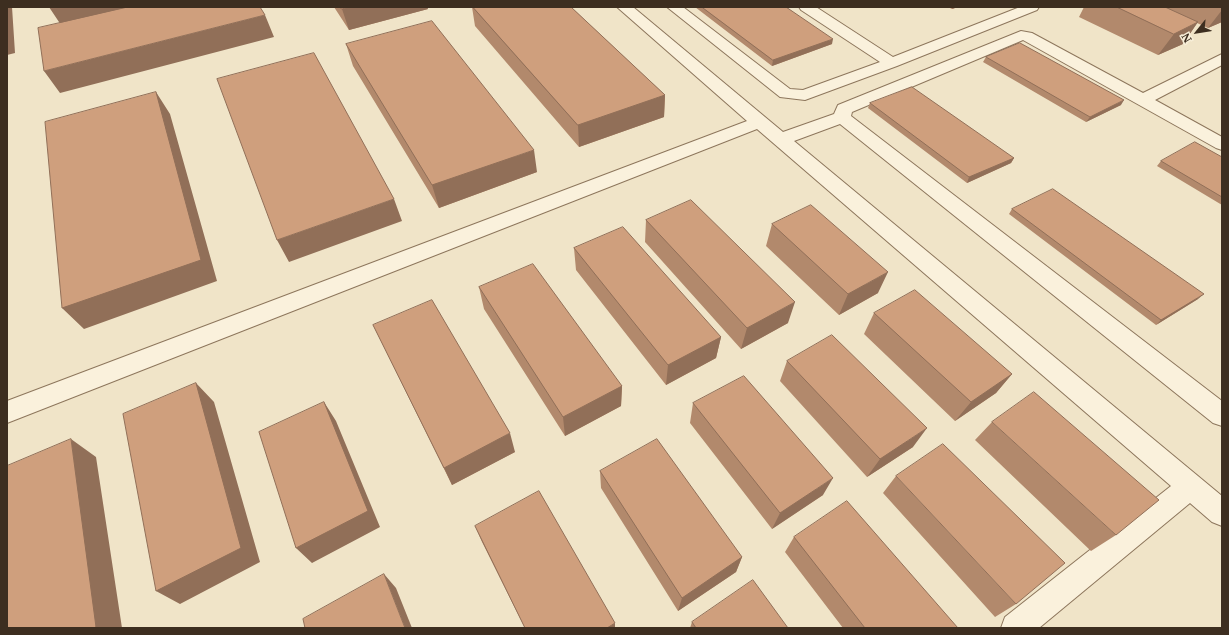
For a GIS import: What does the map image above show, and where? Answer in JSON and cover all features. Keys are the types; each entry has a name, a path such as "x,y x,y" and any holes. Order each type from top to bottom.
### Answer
{"street":[{"path":"624,7 1222,512"},
{"path":"674,7 786,94 805,95 892,63 1025,8"},
{"path":"806,7 892,63"},
{"path":"842,117 844,109 1021,35 1027,36 1222,144"},
{"path":"1142,100 1222,59"},
{"path":"781,139 842,117"},
{"path":"842,117 1222,415"},
{"path":"7,412 760,122"},
{"path":"1016,628 1191,486"}],"building":[{"path":"128,7 260,7 265,15 44,71 38,28"},
{"path":"473,7 571,7 665,95 578,125"},
{"path":"702,7 786,7 833,39 773,60"},
{"path":"1117,7 1165,7 1198,22 1174,34"},
{"path":"432,21 534,150 432,185 346,44"},
{"path":"1020,43 1124,100 1090,117 986,57"},
{"path":"314,53 394,199 277,240 217,79"},
{"path":"912,87 1014,158 969,177 870,103"},
{"path":"156,92 201,260 62,308 45,122"},
{"path":"1195,142 1222,157 1222,197 1161,161"},
{"path":"1053,189 1204,294 1161,320 1012,209"},
{"path":"691,200 795,302 747,328 646,220"},
{"path":"811,205 888,272 848,294 772,224"},
{"path":"623,227 721,337 668,365 574,248"},
{"path":"533,264 622,386 563,417 479,287"},
{"path":"915,290 1012,374 971,402 874,313"},
{"path":"432,300 510,433 444,468 373,325"},
{"path":"832,335 927,428 880,459 787,361"},
{"path":"744,376 833,478 780,513 693,403"},
{"path":"196,383 241,548 156,591 123,414"},
{"path":"1034,392 1159,500 1116,535 992,422"},
{"path":"324,402 368,511 296,548 259,432"},
{"path":"71,439 96,627 7,628 7,466"},
{"path":"657,439 742,557 682,598 600,471"},
{"path":"943,444 1065,563 1016,604 896,476"},
{"path":"539,491 615,623 607,628 525,628 475,526"},
{"path":"847,501 958,628 865,628 794,537"},
{"path":"384,574 405,628 305,628 303,619"},
{"path":"753,580 788,628 696,628 692,622"}]}
